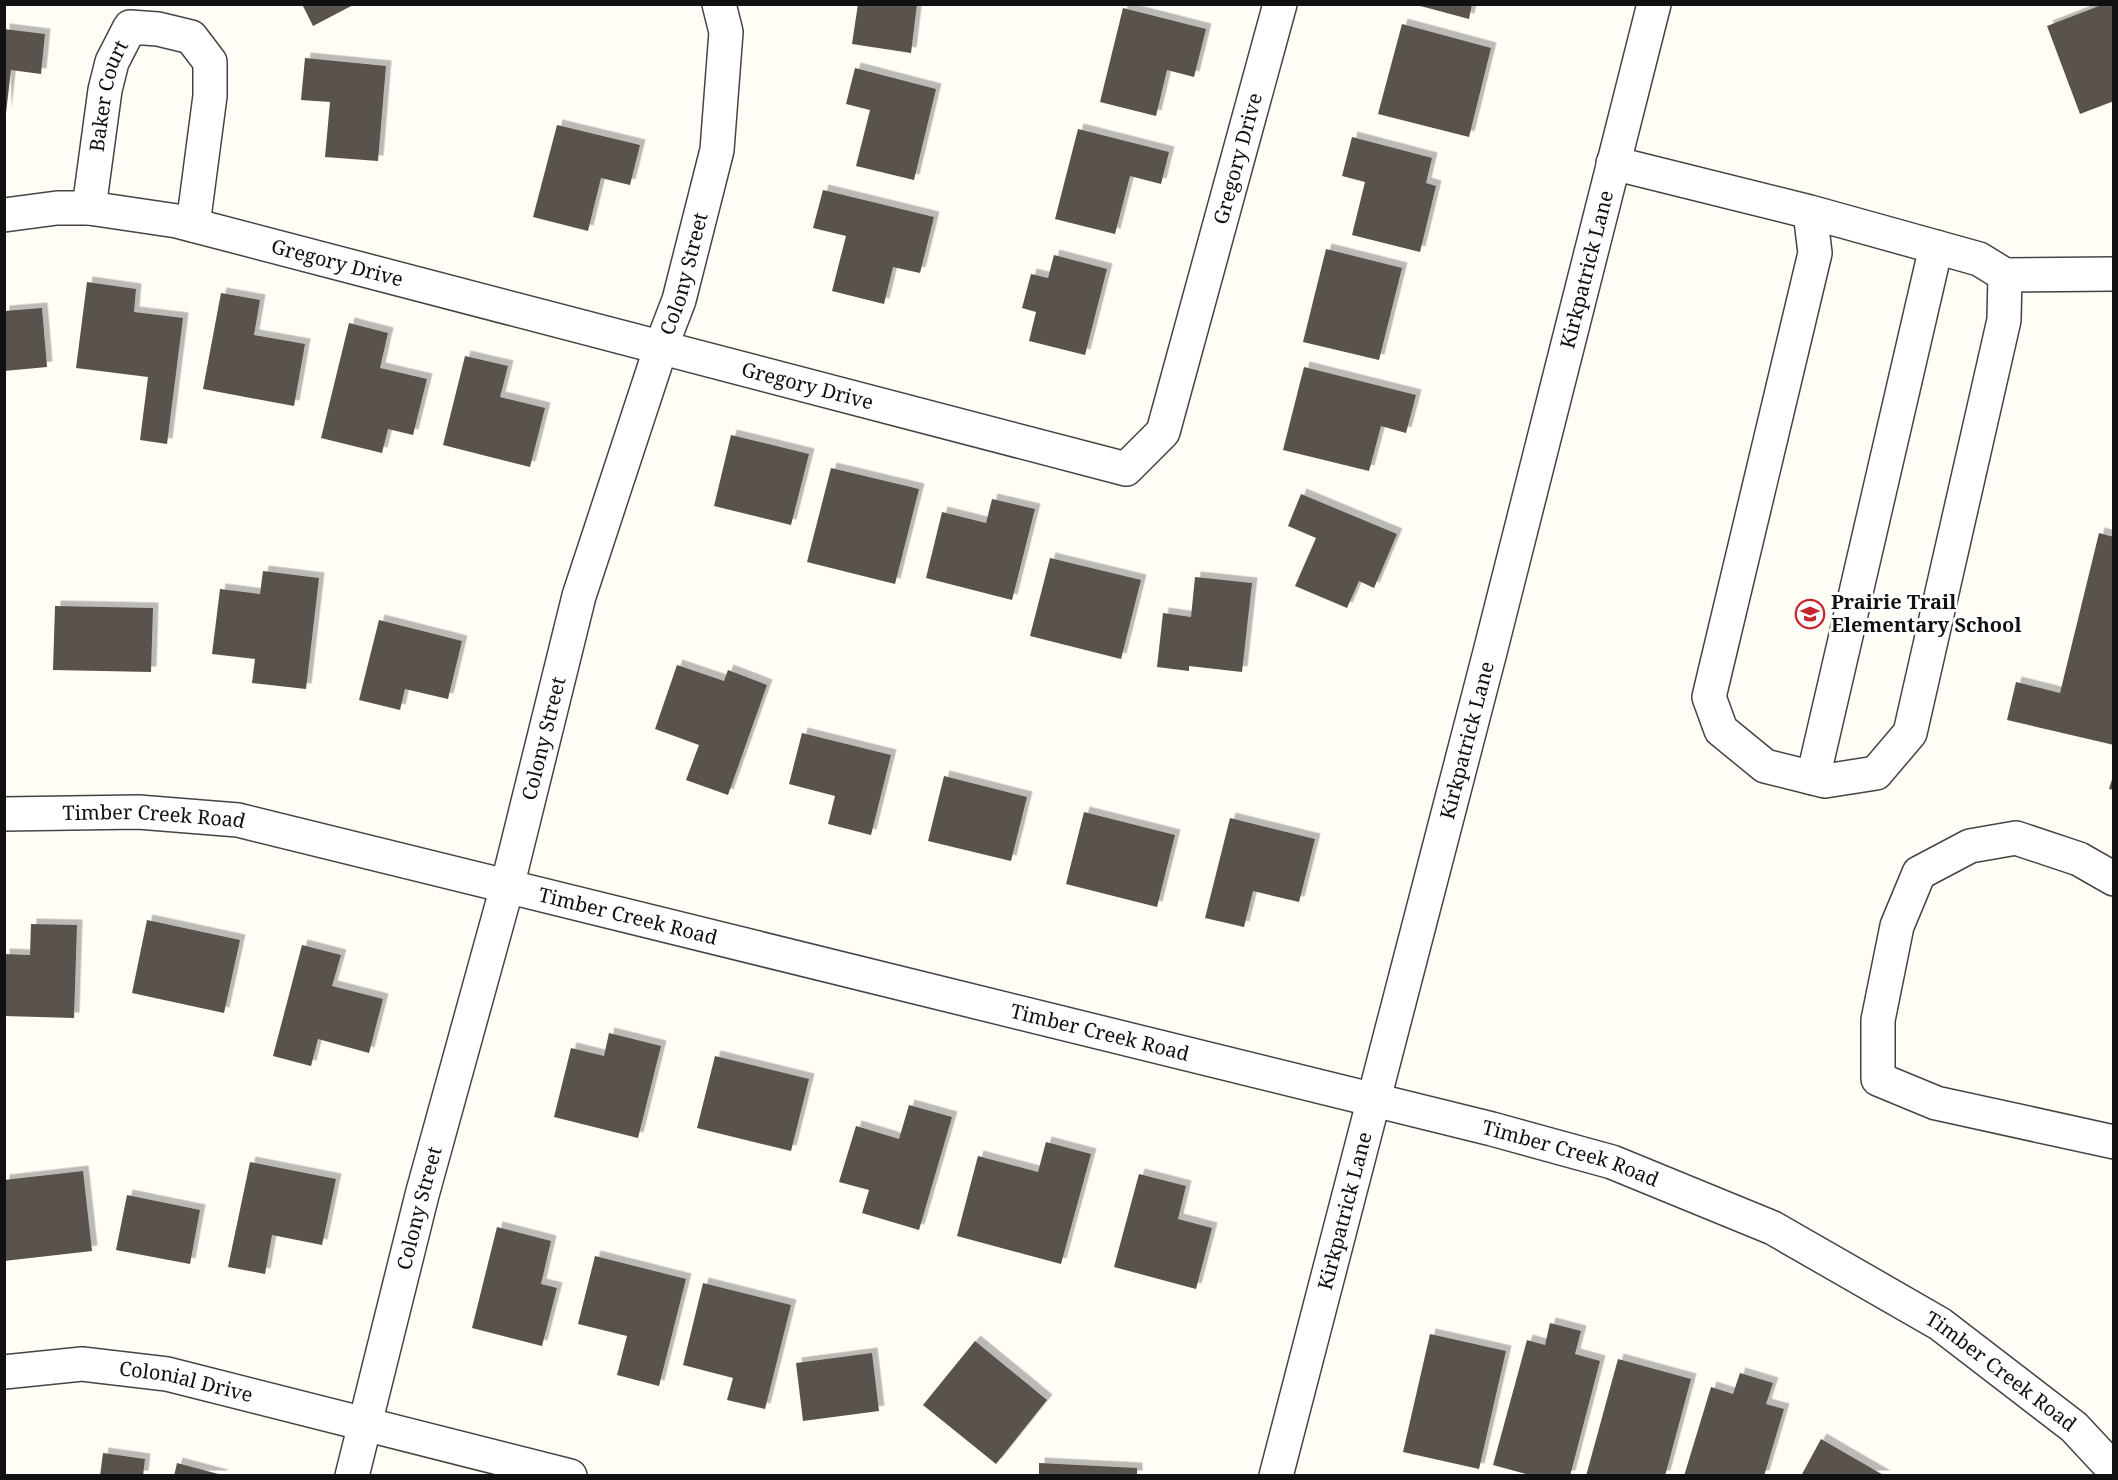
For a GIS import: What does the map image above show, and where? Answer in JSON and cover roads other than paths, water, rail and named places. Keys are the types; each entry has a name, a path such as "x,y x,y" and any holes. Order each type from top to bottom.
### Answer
{"street":[{"name":"Colony Street","path":"352,1476 422,1195 507,887 579,596 679,300 717,150 726,32 719,4"},
{"name":"Gregory Drive","path":"4,215 57,208 89,208 193,225 1126,469 1162,432 1280,4"},
{"name":"Kirkpatrick Lane","path":"1276,1476 1490,652 1654,4"},
{"name":"Baker Court","path":"89,208 105,90 112,62 130,27 159,29 191,38 210,62 210,96 193,225"},
{"path":"1613,163 1810,212 1979,259 2005,275 2114,274"},
{"path":"1810,212 1815,253 1709,697 1721,730 1766,766 1825,781 1876,773 1910,733 2004,320 2005,275"},
{"path":"1814,778 1936,247"},
{"name":"Timber Creek Road","path":"4,814 138,812 238,820 1492,1129 1612,1162 1773,1228 1940,1324 2074,1427 2114,1470"},
{"path":"2114,879 2079,859 2016,838 1970,846 1920,873 1897,926 1878,1020 1878,1079 1935,1103 2114,1142"},
{"name":"Colonial Drive","path":"4,1372 82,1364 167,1374 570,1476"}],"place":[{"name":"Prairie Trail Elementary School","path":"1810,614"}]}
